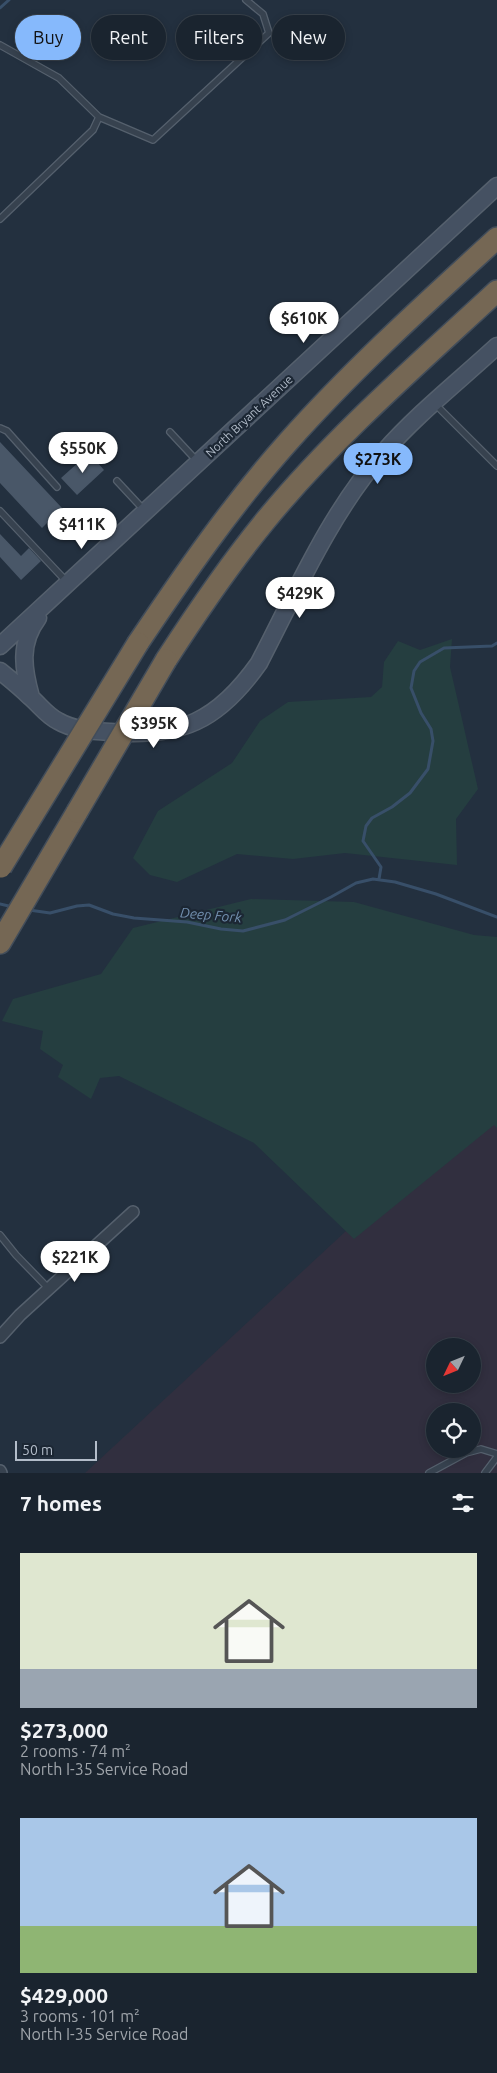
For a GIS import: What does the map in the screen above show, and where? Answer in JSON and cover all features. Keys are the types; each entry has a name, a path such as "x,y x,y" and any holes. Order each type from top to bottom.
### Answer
{"highway":[{"path":"0,868 138,643 206,543 246,492 287,443 374,351 497,238"},
{"path":"0,943 166,660 235,559 265,521 339,438 497,291"}],"main road":[{"name":"North Bryant Avenue","path":"0,646 497,186"},
{"path":"0,671 31,697 47,714 59,722 74,728 137,734 158,733 179,728 205,718 244,683 259,662 335,522 357,487 382,454 497,346"},
{"path":"31,697 24,666 26,642 33,624 53,598"}],"street":[{"path":"0,1337 20,1315 133,1212"}],"lane":[{"path":"0,45 59,78 99,117 153,140 269,33 263,14 246,0"},
{"path":"0,219 93,130 99,117"},
{"path":"434,404 497,466"},
{"path":"0,428 7,431 57,487"},
{"path":"170,432 199,462"},
{"path":"117,481 146,511"},
{"path":"0,510 68,584"},
{"path":"83,513 111,544"},
{"path":"0,1235 16,1255 49,1289"},
{"path":"429,1473 466,1453 481,1449 497,1455 485,1473"}],"shaded area":[{"path":"497,1091 497,1473 85,1473"}],"green space":[{"path":"452,639 450,667 478,789 456,819 457,865 345,853 293,859 237,854 177,882 150,875 133,858 158,811 232,763 260,721 288,702 371,697 382,687 384,662 398,641 420,650"},
{"path":"251,899 354,902 474,935 497,937 497,1128 494,1125 354,1239 254,1143 119,1076 100,1078 91,1099 58,1077 63,1065 40,1049 43,1031 2,1021 13,999 101,974 133,928"}],"building":[{"path":"0,442 62,508 42,528 0,483"},
{"path":"89,453 104,470 77,495 61,478"},
{"path":"0,534 21,556 29,548 41,561 21,580 0,557"}],"waterway":[{"path":"0,8 9,0"},
{"path":"379,879 381,867 363,841 366,826 372,818 392,807 410,793 428,769 433,741 431,729 421,713 411,688 414,671 420,662 444,648 492,646 497,643"},
{"name":"Deep Fork","path":"29,910 50,913 89,905 113,914 134,918 187,922 221,929 243,931 285,920 356,883 373,879 395,882 436,894 497,917"},
{"name":"Deep Fork","path":"0,904 13,907"}]}
